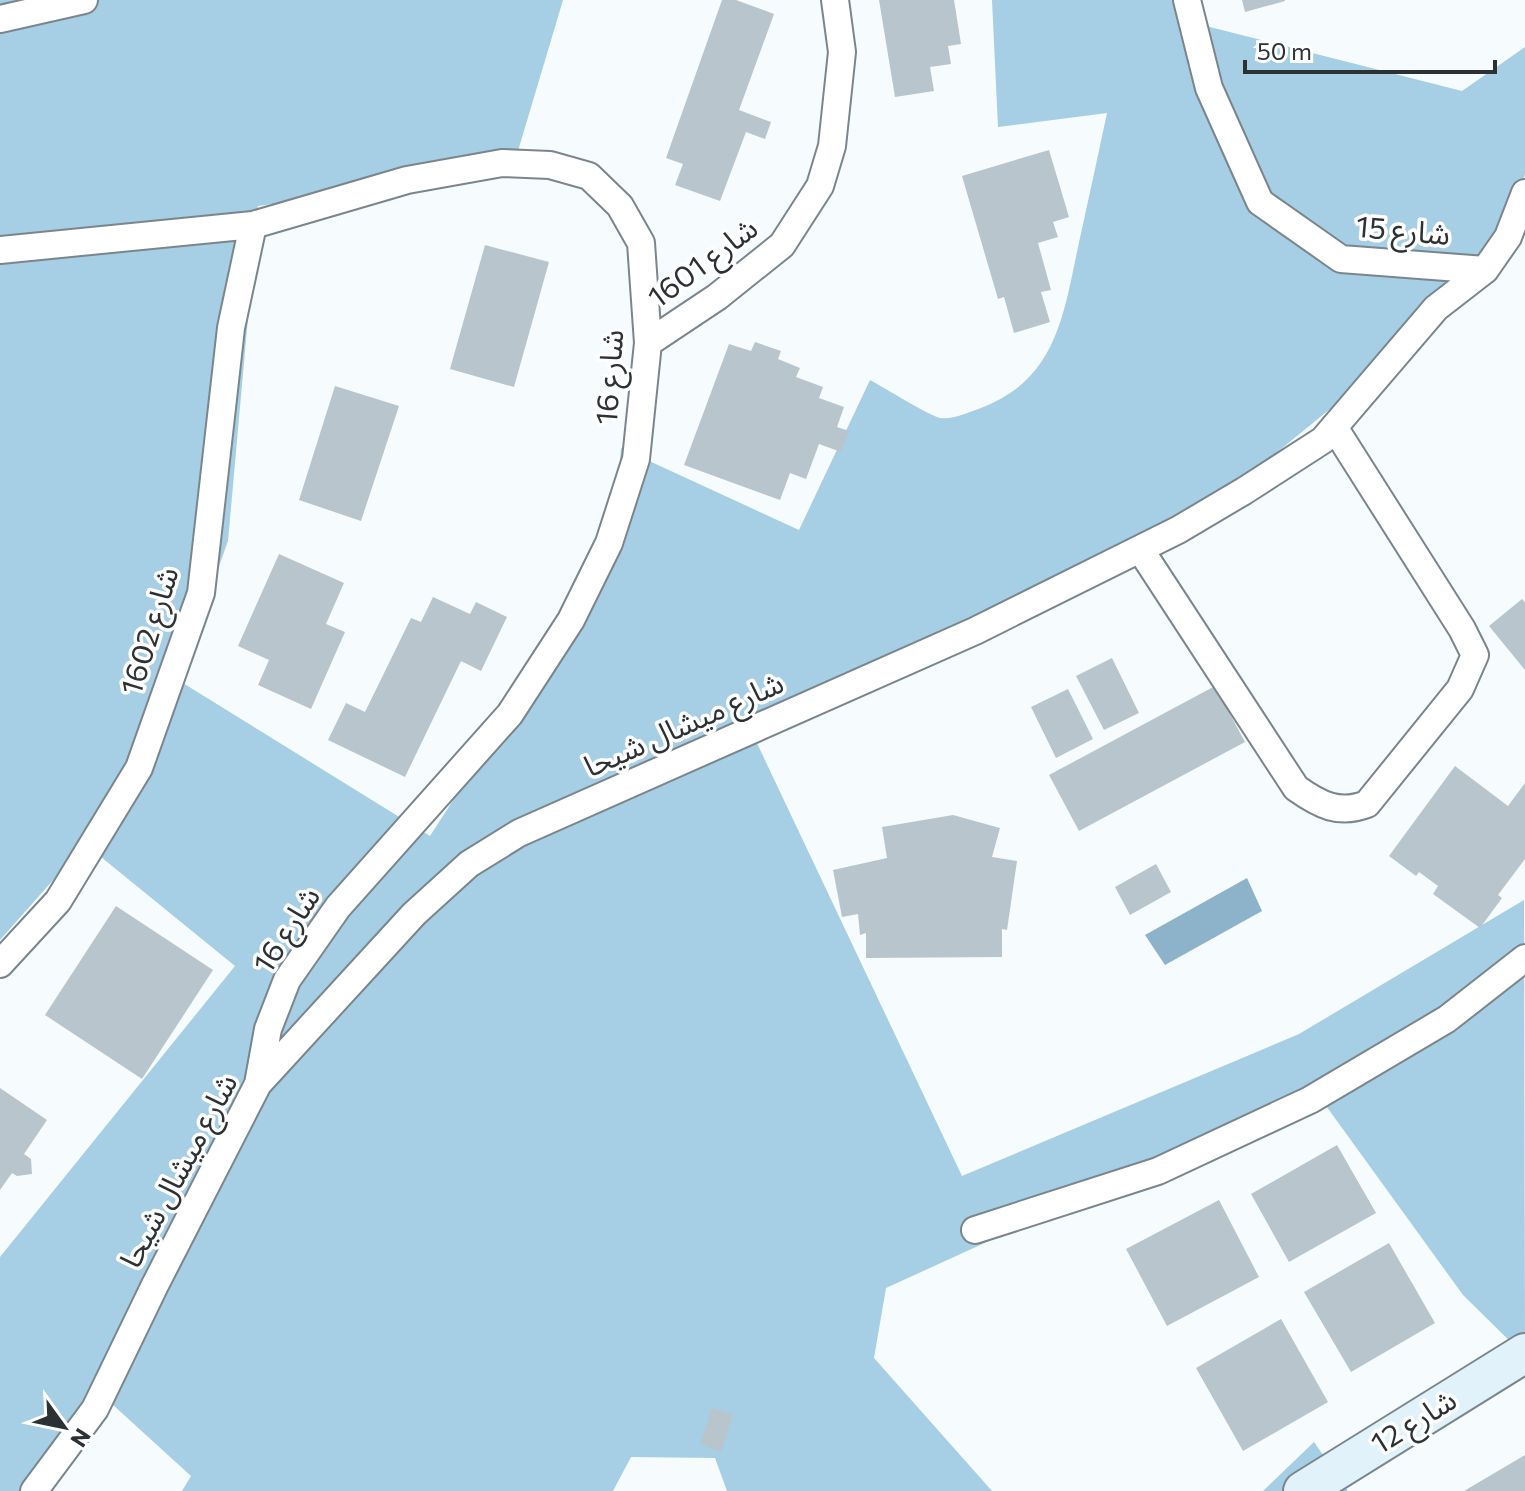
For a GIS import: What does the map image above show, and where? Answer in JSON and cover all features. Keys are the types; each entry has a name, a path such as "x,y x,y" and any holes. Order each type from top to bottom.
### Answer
{"main road":[{"name":"شارع 12","path":"1303,1491 1525,1353"}],"street":[{"path":"0,19 84,0"},
{"name":"شارع 1601","path":"648,343 717,297 782,245 820,186 832,146 842,52 835,0"},
{"name":"شارع 15","path":"1187,0 1209,88 1260,202 1341,259 1485,270"},
{"name":"شارع 16","path":"0,250 253,225 407,180 502,163 550,165 589,176 620,206 641,243 648,343 636,459 609,543 571,620 510,714 338,907 287,980 268,1029 258,1084"},
{"name":"شارع ميشال شيحا","path":"34,1491 95,1409 258,1084 414,914 469,864 519,833 975,631 1140,549 1244,491 1323,440 1436,308 1485,270 1517,235 1525,193"},
{"name":"شارع 1602","path":"0,964 58,901 139,768 201,593 231,328 253,225"},
{"path":"1140,549 1296,788 1317,803 1338,810 1367,804 1460,689 1475,655 1462,629 1334,427"},
{"path":"975,1230 1158,1171 1310,1100 1447,1019 1525,958"}],"shaded area":[{"path":"0,0 563,0 512,171 258,206 228,541 178,680 430,836 490,743 613,538 621,448 799,530 870,380 935,416 950,418 1007,395 1028,379 1043,360 1054,338 1069,290 1107,113 998,127 992,0 1194,0 1202,25 1462,91 1525,47 1525,174 1509,224 1363,382 1259,467 1147,539 745,718 962,1176 1299,1034 1524,900 1525,1356 1463,1295 1316,1092 886,1288 874,1358 992,1491 727,1491 715,1458 631,1457 613,1491 182,1491 191,1476 101,1394 28,1491 0,1491 0,1257 235,966 85,844 0,940"},
{"path":"1247,878 1262,911 1165,965 1145,935"},
{"path":"1314,1442 1348,1491 1263,1491"}],"building":[{"path":"722,0 736,0 774,14 739,110 771,122 765,139 746,132 720,201 675,185 683,164 666,158"},
{"path":"879,0 954,0 961,44 948,46 951,64 930,67 934,91 895,97"},
{"path":"1242,0 1285,0 1285,1 1245,12"},
{"path":"1049,150 1069,217 1053,222 1058,237 1038,243 1051,290 1041,292 1050,322 1014,333 1004,297 998,299 962,176"},
{"path":"485,245 549,262 514,387 450,369"},
{"path":"755,342 781,351 778,359 800,368 796,377 823,387 819,398 844,407 837,427 849,431 841,452 819,444 806,479 790,473 780,500 684,465 729,344 751,351"},
{"path":"335,386 399,406 361,521 299,500"},
{"path":"279,554 344,583 326,624 345,632 311,709 258,685 269,660 238,646"},
{"path":"433,597 470,614 476,602 507,617 481,671 461,661 405,777 328,740 346,703 365,712 411,618 421,622"},
{"path":"1522,599 1525,602 1525,670 1489,626"},
{"path":"1112,658 1139,713 1104,730 1076,676"},
{"path":"1215,686 1245,742 1079,831 1049,775"},
{"path":"1068,689 1093,739 1056,758 1031,707"},
{"path":"1455,766 1508,806 1525,783 1525,859 1498,895 1502,898 1480,928 1433,894 1438,886 1419,872 1416,876 1389,856"},
{"path":"953,815 1000,828 992,857 1017,861 1007,930 1002,929 1002,957 866,958 866,933 860,935 858,914 842,917 833,870 887,858 882,827"},
{"path":"1156,864 1171,892 1130,915 1115,887"},
{"path":"116,906 213,970 142,1079 45,1015"},
{"path":"0,1088 47,1120 24,1154 31,1159 32,1174 17,1176 12,1173 0,1190"},
{"path":"1337,1145 1376,1213 1289,1262 1251,1194"},
{"path":"1219,1200 1259,1277 1167,1326 1126,1249"},
{"path":"1389,1243 1435,1323 1351,1372 1304,1292"},
{"path":"1281,1319 1328,1402 1243,1451 1196,1368"},
{"path":"712,1408 733,1414 721,1452 700,1444"},
{"path":"1525,1455 1525,1491 1464,1491"}]}
